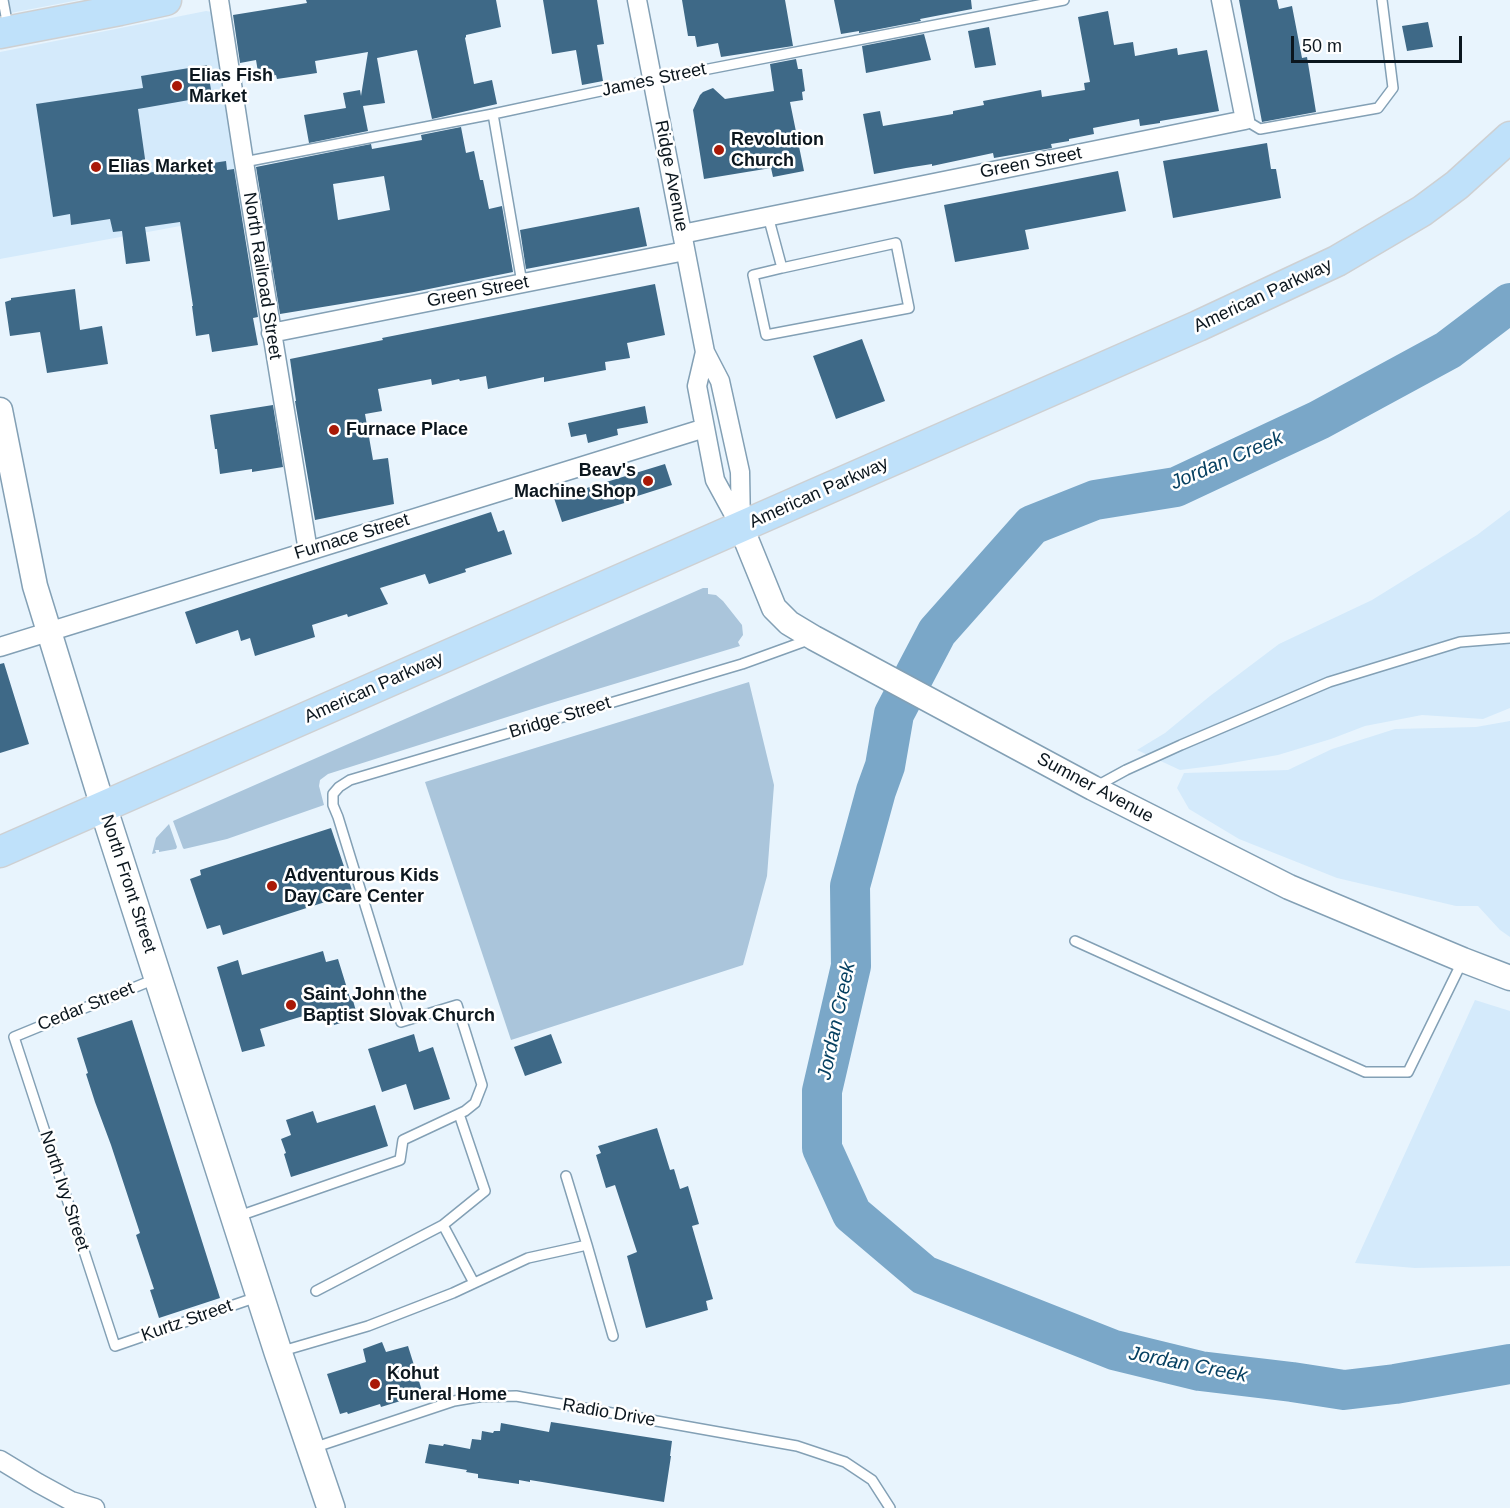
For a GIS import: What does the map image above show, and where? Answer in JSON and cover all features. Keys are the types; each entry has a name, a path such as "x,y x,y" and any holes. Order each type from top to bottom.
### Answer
{"main road":[{"path":"4,32 89,11 166,0"},
{"name":"American Parkway","path":"0,852 1198,326 1337,261 1422,211 1457,185 1510,136"},
{"name":"North Front Street","path":"103,807 329,1508"}],"street":[{"name":"North Railroad Street","path":"219,0 308,551"},
{"name":"Ridge Avenue","path":"637,0 705,352 720,381 740,472 741,527"},
{"path":"1221,0 1245,120"},
{"name":"Green Street","path":"272,333 522,283 684,242 768,216 1245,120"},
{"name":"Ridge Avenue","path":"705,352 697,386 715,480 741,527"},
{"name":"North Front Street","path":"0,410 35,586 103,807"},
{"name":"Furnace Street","path":"0,647 705,428"},
{"name":"Sumner Avenue","path":"741,527 774,608 789,623 814,638 1093,788 1289,887 1510,978"},
{"path":"0,1460 71,1501 95,1508"}],"lane":[{"path":"3,0 4,32"},
{"name":"James Street","path":"244,162 1064,0"},
{"name":"Green Street","path":"1245,120 1260,129 1378,108 1393,88 1382,0"},
{"path":"493,114 522,283"},
{"path":"768,216 782,268"},
{"path":"896,243 909,308 766,335 753,275 782,268 896,243"},
{"name":"Bridge Street","path":"459,1114 475,1103 482,1085 457,1005 401,1022 333,805 333,794 350,780 742,664 814,638"},
{"path":"1093,788 1181,745 1329,682 1460,642 1510,638"},
{"path":"1075,941 1365,1072 1408,1072 1463,960"},
{"name":"Cedar Street","path":"14,1037 157,978"},
{"name":"North Ivy Street","path":"14,1037 115,1346"},
{"path":"235,1217 400,1160 403,1140 459,1114 485,1191 443,1225 316,1291"},
{"path":"566,1176 613,1336"},
{"path":"443,1225 474,1283"},
{"path":"278,1352 368,1326 453,1293 528,1258 587,1245"},
{"name":"Kurtz Street","path":"115,1346 260,1296"},
{"name":"Radio Drive","path":"310,1448 454,1401 478,1397 516,1396 797,1446 845,1462 872,1480 890,1508"}],"shaded area":[{"path":"0,0 79,0 0,15"},
{"path":"206,11 212,12 246,214 0,259 0,52"},
{"path":"1510,510 1510,708 1483,719 1422,715 1365,726 1278,755 1180,770 1137,750 1165,733 1279,644 1372,600 1477,535"},
{"path":"703,588 708,588 708,594 716,595 723,601 742,625 743,635 738,642 740,646 328,774 320,780 319,786 324,805 227,839 183,848 173,821"},
{"path":"749,682 774,785 767,876 743,965 511,1040 425,782"},
{"path":"1510,721 1510,937 1500,930 1478,906 1456,906 1337,878 1239,839 1189,809 1177,788 1184,773 1288,770 1332,749 1395,729 1476,727"},
{"path":"169,824 176,849 159,852 155,850 156,853 152,854 156,838"},
{"path":"1475,1000 1510,1011 1510,1266 1415,1268 1355,1263"}],"building":[{"path":"306,0 496,0 501,27 466,35 465,38 474,84 492,80 497,104 432,119 417,50 377,58 385,103 363,106 368,131 309,143 304,115 346,108 343,93 360,90 361,96 368,52 315,61 317,73 277,79 276,75 259,78 256,60 240,63 233,15 307,3"},
{"path":"543,0 597,0 604,44 597,45 603,81 582,85 576,50 552,54"},
{"path":"682,0 785,0 793,46 721,57 718,43 697,47 695,36 688,36"},
{"path":"834,0 971,0 972,9 859,33 859,31 841,34"},
{"path":"1239,0 1277,0 1279,9 1292,6 1302,58 1307,57 1316,112 1262,122"},
{"path":"1108,11 1114,45 1133,42 1135,56 1177,48 1178,55 1207,50 1219,111 1140,126 1139,119 1093,128 1094,134 1051,144 1052,148 994,158 993,153 932,166 932,164 874,174 863,114 880,111 883,126 953,114 953,111 984,105 983,101 1041,90 1042,97 1085,90 1084,83 1090,82 1078,17"},
{"path":"1428,22 1433,47 1407,51 1402,26"},
{"path":"989,27 996,65 975,68 968,31"},
{"path":"924,34 931,60 866,73 862,46"},
{"path":"796,59 798,69 802,69 805,91 802,92 803,100 790,102 804,171 773,177 771,168 704,179 693,110 700,95 713,88 725,99 774,91 770,64"},
{"path":"207,65 212,96 138,109 147,173 226,161 227,170 234,169 258,317 253,318 258,345 212,352 209,334 196,336 180,222 145,227 150,261 126,264 122,231 113,232 110,219 71,225 70,214 53,217 36,104 143,88 141,76"},
{"path":"461,127 466,153 474,151 489,209 502,206 513,272 414,292 280,314 256,167 371,144 372,149 422,140 421,135","holes":["384,176 390,210 338,220 333,184"]},
{"path":"1267,143 1271,169 1276,169 1281,198 1173,218 1163,161"},
{"path":"1118,171 1126,211 1025,230 1029,249 955,262 944,205"},
{"path":"639,207 647,246 526,269 520,230"},
{"path":"655,284 665,335 627,343 630,358 605,362 606,370 544,382 544,377 488,389 486,376 432,385 431,379 378,389 382,411 365,414 373,460 388,458 394,504 315,520 290,359 383,340 382,338"},
{"path":"75,289 80,330 102,326 108,364 47,373 40,332 10,336 5,302 11,298"},
{"path":"862,339 885,401 836,419 813,356"},
{"path":"273,405 283,467 220,474 210,415"},
{"path":"645,406 648,423 617,429 618,435 588,443 586,434 571,437 568,423"},
{"path":"665,464 672,485 631,498 631,501 562,522 554,498"},
{"path":"491,512 498,532 504,530 512,554 465,569 466,572 429,584 425,574 380,588 388,604 348,617 347,614 312,625 315,637 255,656 250,638 241,641 238,630 196,644 185,612"},
{"path":"4,663 29,744 0,753 0,664"},
{"name":"Adventurous Kids Day Care Center","path":"331,828 353,893 223,935 220,925 207,929 190,879 201,875 200,870"},
{"name":"Saint John the Baptist Slovak Church","path":"323,951 326,962 338,959 358,1018 334,1025 330,1008 260,1029 265,1046 242,1052 217,967 238,960 242,975"},
{"path":"132,1020 220,1298 159,1318 150,1290 154,1289 136,1235 140,1233 95,1102 77,1038"},
{"path":"414,1034 419,1052 433,1047 450,1099 414,1110 406,1084 382,1092 368,1049"},
{"path":"551,1034 562,1063 525,1076 514,1047"},
{"path":"375,1105 388,1146 291,1177 281,1139 291,1135 286,1120 313,1111 317,1123"},
{"path":"657,1128 670,1170 674,1169 680,1189 688,1186 699,1224 692,1226 713,1299 706,1301 708,1310 646,1328 627,1256 637,1252 615,1185 606,1188 596,1155 601,1153 598,1146"},
{"name":"Kohut Funeral Home","path":"382,1342 386,1352 408,1346 423,1394 381,1407 380,1404 348,1414 347,1412 340,1414 327,1374 366,1362 363,1349"},
{"path":"551,1422 672,1441 664,1502 530,1480 530,1482 519,1480 519,1484 478,1478 478,1474 466,1472 467,1470 425,1463 429,1444 443,1446 444,1444 470,1449 472,1439 481,1440 482,1431 493,1433 500,1431 501,1423 549,1432"}],"waterway":[{"name":"Jordan Creek","path":"1510,303 1448,350 1319,420 1176,487 1095,500 1032,525 937,632 894,714 885,766 850,886 851,966 822,1091 822,1148 852,1214 924,1275 1114,1350 1200,1371 1344,1390 1395,1384 1510,1364"}],"place":[{"name":"Elias Fish Market","path":"177,86"},
{"name":"Revolution Church","path":"719,150"},
{"name":"Elias Market","path":"96,167"},
{"name":"Furnace Place","path":"334,430"},
{"name":"Beav's Machine Shop","path":"648,481"},
{"name":"Adventurous Kids Day Care Center","path":"272,886"},
{"name":"Saint John the Baptist Slovak Church","path":"291,1005"},
{"name":"Kohut Funeral Home","path":"375,1384"}]}
